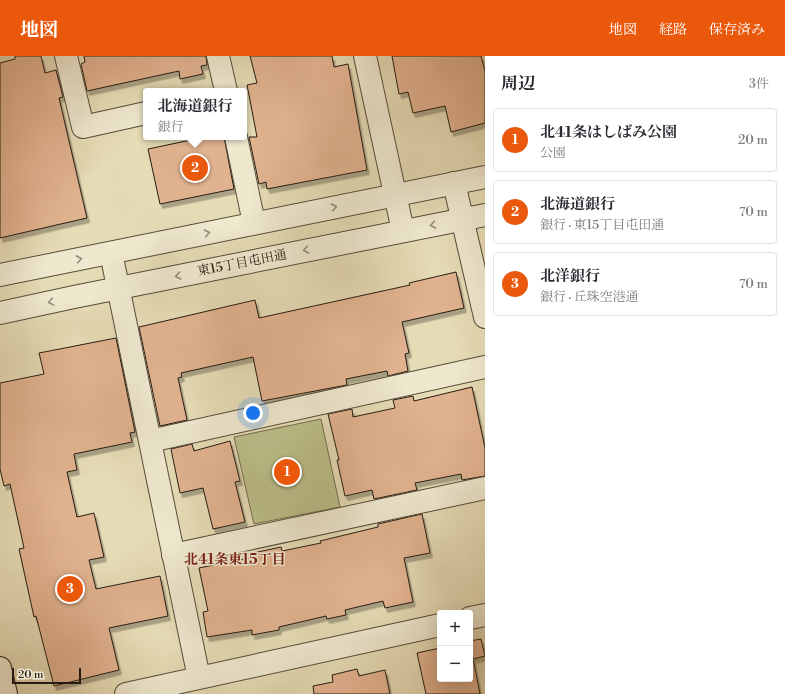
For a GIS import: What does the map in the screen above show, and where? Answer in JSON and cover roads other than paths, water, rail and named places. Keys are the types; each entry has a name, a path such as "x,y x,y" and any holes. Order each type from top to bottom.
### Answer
{"street":[{"path":"66,56 83,127 143,113"},
{"path":"218,56 225,88"},
{"path":"366,56 403,231"},
{"path":"237,140 254,224"},
{"path":"0,275 485,177"},
{"path":"454,183 485,317"},
{"name":"東15丁目屯田通","path":"0,313 485,215"},
{"path":"111,253 199,678"},
{"path":"150,441 485,367"},
{"path":"174,555 485,488"},
{"path":"473,617 485,615"},
{"path":"126,694 437,626"},
{"path":"0,668 6,694"}],"place":[{"name":"北海道銀行","path":"195,168"},
{"name":"北41条はしばみ公園","path":"287,472"},
{"name":"北洋銀行","path":"70,589"}],"district":[{"name":"北41条東15丁目","path":"235,560"}]}
